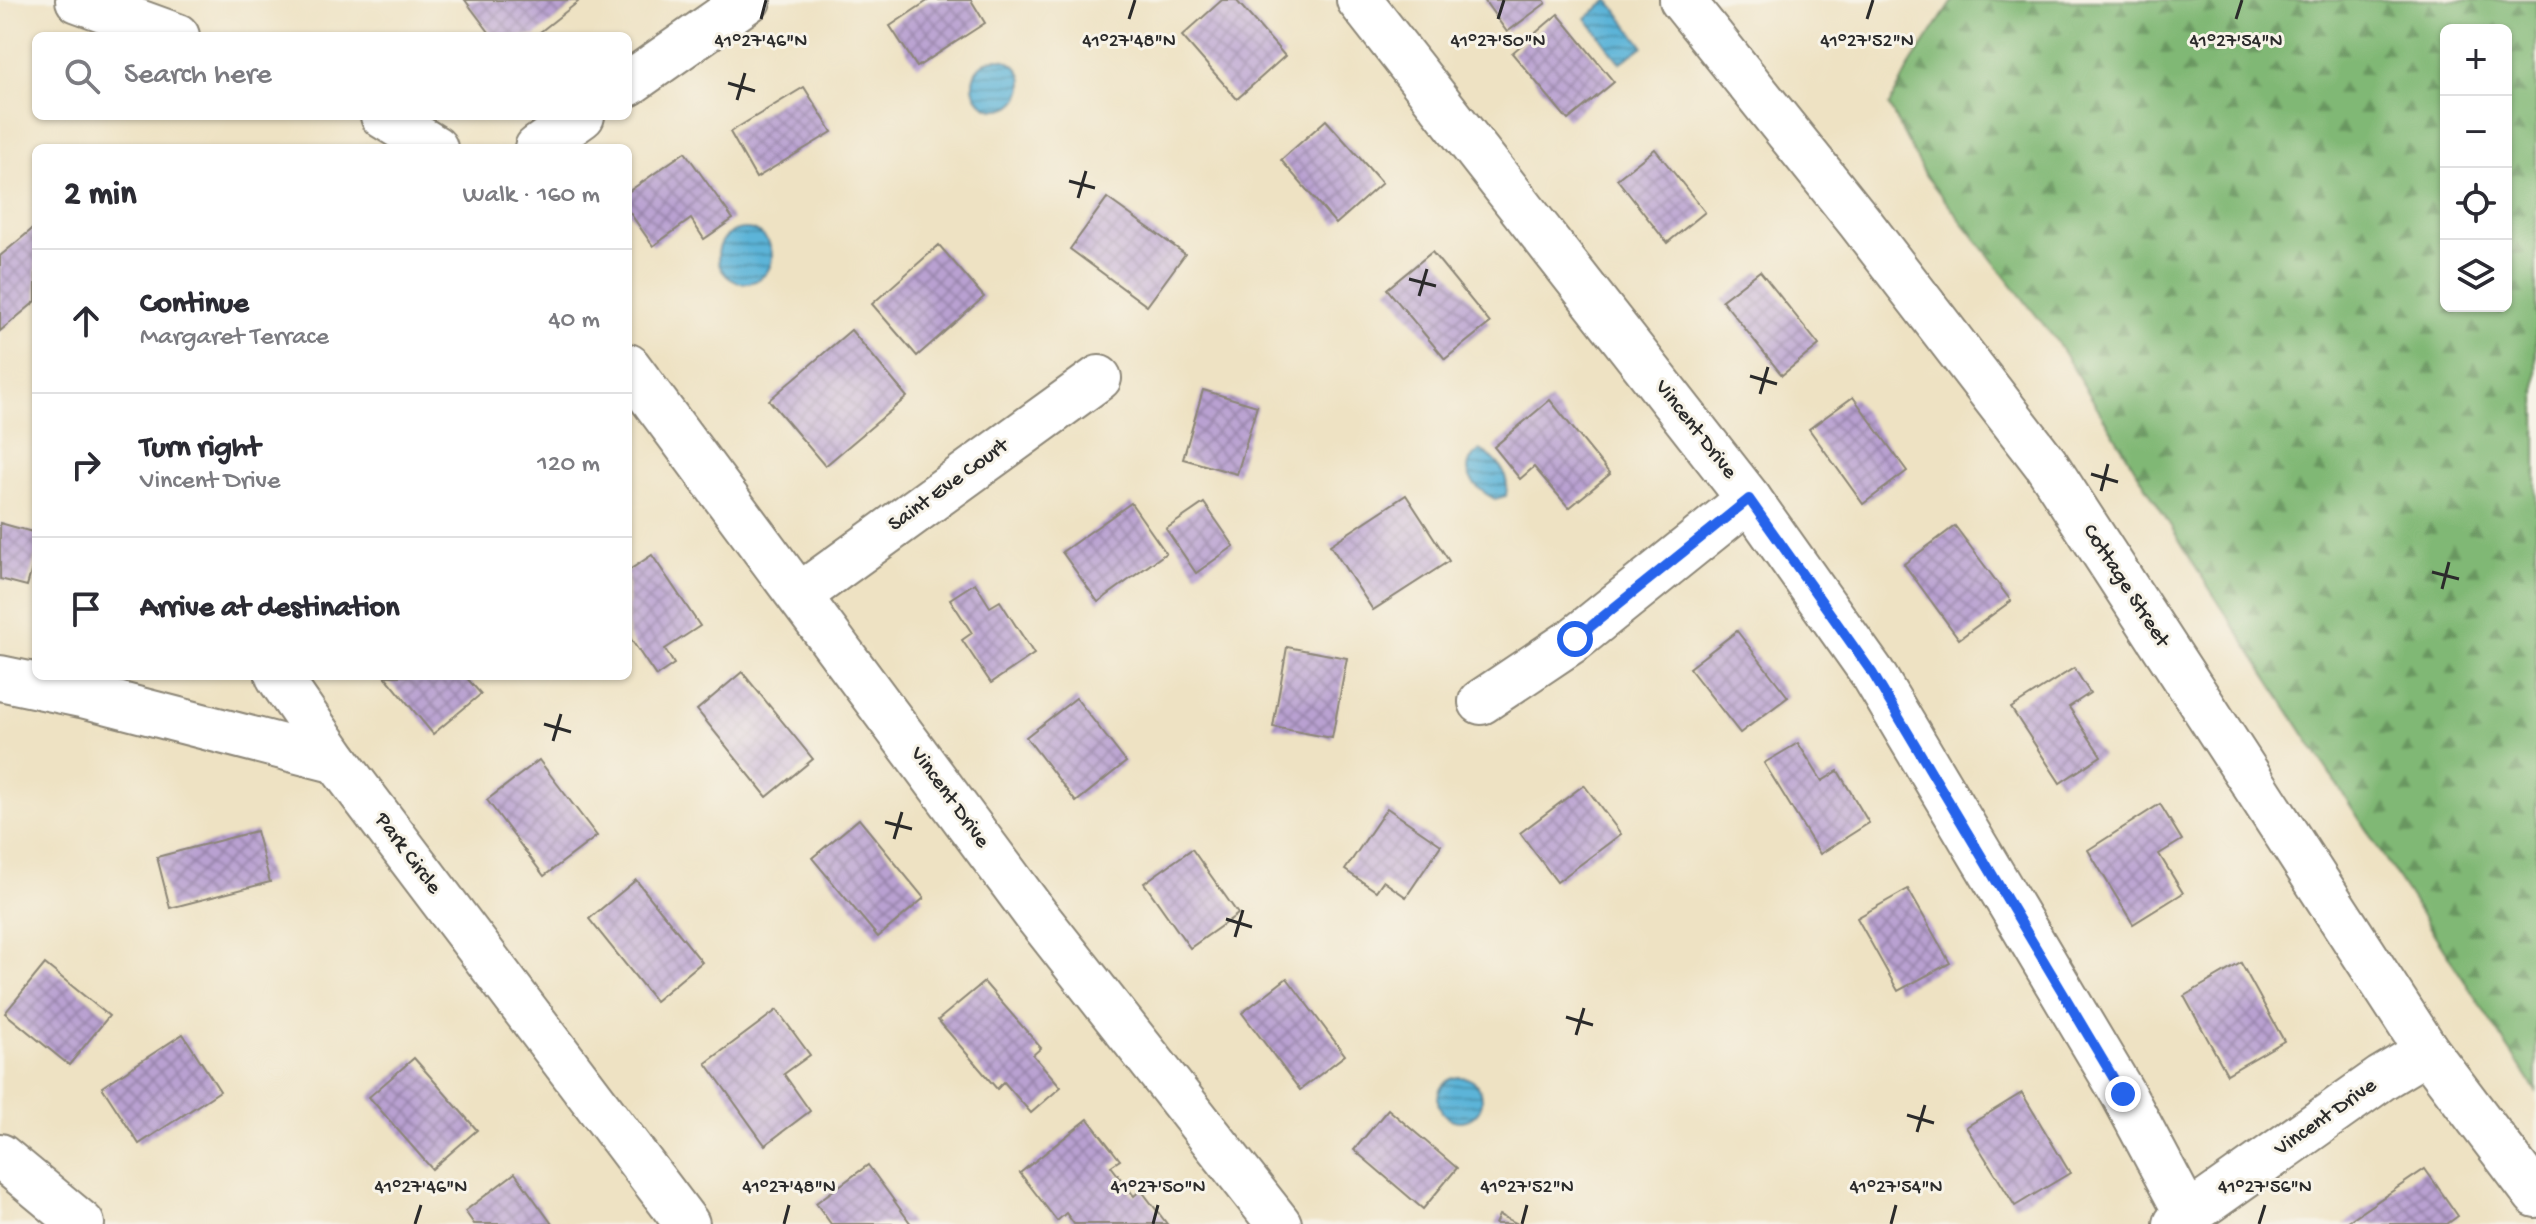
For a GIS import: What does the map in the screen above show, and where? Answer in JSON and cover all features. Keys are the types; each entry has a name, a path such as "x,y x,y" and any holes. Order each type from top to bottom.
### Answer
{"street":[{"path":"78,0 166,32"},
{"path":"632,80 703,12 748,0"},
{"name":"Vincent Drive","path":"1359,0 1749,499 1873,674 2123,1094 2182,1220 2382,1078 2427,1051"},
{"name":"Cottage Street","path":"1682,0 1859,221 2046,464 2427,1051 2536,1195"},
{"path":"390,120 428,144"},
{"path":"543,144 576,120"},
{"name":"Vincent Drive","path":"632,371 1036,915 1279,1224"},
{"name":"Saint Eve Court","path":"800,595 1099,378"},
{"path":"1481,702 1575,639 1749,499"},
{"path":"0,678 86,696 337,761"},
{"name":"Park Circle","path":"281,680 337,761 687,1224"},
{"path":"0,1156 82,1224"}],"green space":[{"path":"1953,0 2536,0 2536,1091 2204,580 2055,339 1925,175 1889,106 1910,65"}],"water":[{"path":"1609,0 1643,46 1620,63 1586,18"},
{"path":"998,59 1016,66 1023,84 1016,102 998,109 980,102 973,84 980,66"},
{"path":"745,229 764,237 772,256 764,275 745,283 726,275 718,256 726,237"},
{"path":"1480,450 1493,458 1502,469 1506,496 1495,499 1470,478 1469,464"},
{"path":"1460,1077 1476,1083 1482,1099 1476,1115 1460,1121 1444,1115 1438,1099 1444,1083"}],"building":[{"path":"465,0 578,2 540,32 489,32"},
{"path":"929,0 971,0 985,23 917,67 890,26"},
{"path":"1222,0 1236,0 1285,56 1237,99 1182,36"},
{"path":"1484,0 1544,0 1546,3 1507,32"},
{"path":"1558,14 1614,82 1568,120 1512,53"},
{"path":"804,87 832,132 756,178 730,132"},
{"path":"1326,120 1382,183 1336,224 1281,160"},
{"path":"1655,149 1705,212 1667,243 1617,179"},
{"path":"685,152 733,219 704,239 691,219 653,246 632,216 632,189"},
{"path":"1107,198 1185,254 1147,306 1070,249"},
{"path":"32,229 32,304 0,331 0,256"},
{"path":"939,245 984,297 917,356 872,304"},
{"path":"1432,252 1490,323 1445,359 1387,289"},
{"path":"1760,271 1819,345 1782,375 1722,300"},
{"path":"851,330 907,397 825,466 769,400"},
{"path":"1203,390 1257,406 1237,474 1183,459"},
{"path":"1853,397 1907,471 1863,504 1809,429"},
{"path":"1550,400 1610,474 1569,508 1534,467 1520,479 1494,447"},
{"path":"1406,495 1449,561 1373,610 1330,545"},
{"path":"1131,503 1166,553 1098,602 1062,552"},
{"path":"1204,503 1234,546 1196,573 1166,529"},
{"path":"0,523 32,532 32,568 27,586 0,579"},
{"path":"1955,526 2011,601 1959,639 1904,564"},
{"path":"652,555 700,626 665,649 674,664 656,676 632,641 632,568"},
{"path":"975,583 990,607 1000,601 1034,654 991,683 962,640 972,633 950,599"},
{"path":"1737,631 1788,697 1740,733 1689,668"},
{"path":"1287,647 1347,658 1332,738 1273,727"},
{"path":"2074,668 2090,693 2069,707 2101,756 2060,783 2011,708"},
{"path":"742,672 813,759 767,797 697,710"},
{"path":"388,680 469,680 481,694 433,734"},
{"path":"1076,698 1126,762 1076,802 1026,737"},
{"path":"1798,743 1822,781 1838,771 1869,823 1820,854 1764,763"},
{"path":"539,760 597,836 544,876 487,800"},
{"path":"1584,785 1621,834 1557,882 1520,833"},
{"path":"2160,804 2182,840 2159,854 2183,893 2133,924 2088,850"},
{"path":"1387,808 1441,845 1406,897 1383,881 1376,891 1345,870"},
{"path":"859,819 924,898 878,937 812,858"},
{"path":"256,831 270,882 170,908 157,857"},
{"path":"1192,849 1238,914 1190,948 1144,883"},
{"path":"636,880 702,962 655,1001 589,919"},
{"path":"1908,889 1950,963 1898,991 1857,918"},
{"path":"2241,963 2284,1041 2227,1074 2184,996"},
{"path":"45,964 109,1016 69,1065 5,1013"},
{"path":"1287,978 1345,1055 1300,1090 1242,1013"},
{"path":"984,982 1041,1048 1033,1055 1061,1087 1031,1113 1004,1082 997,1089 938,1020"},
{"path":"777,1010 810,1055 784,1074 810,1111 765,1145 706,1063"},
{"path":"183,1034 220,1091 139,1144 102,1087"},
{"path":"414,1058 477,1130 432,1169 369,1097"},
{"path":"2022,1093 2070,1173 2015,1206 1966,1127"},
{"path":"1388,1109 1457,1168 1423,1209 1354,1150"},
{"path":"1088,1119 1120,1160 1111,1166 1134,1196 1141,1190 1167,1224 1074,1224 1066,1213 1057,1221 1020,1173"},
{"path":"868,1165 911,1224 831,1224 816,1203"},
{"path":"2425,1169 2458,1216 2447,1224 2344,1224"},
{"path":"515,1173 552,1224 474,1224 465,1211"},
{"path":"1499,1215 1518,1224 1495,1224"}],"route":[{"path":"1575,639 1749,499 1873,674 2123,1094"}]}
